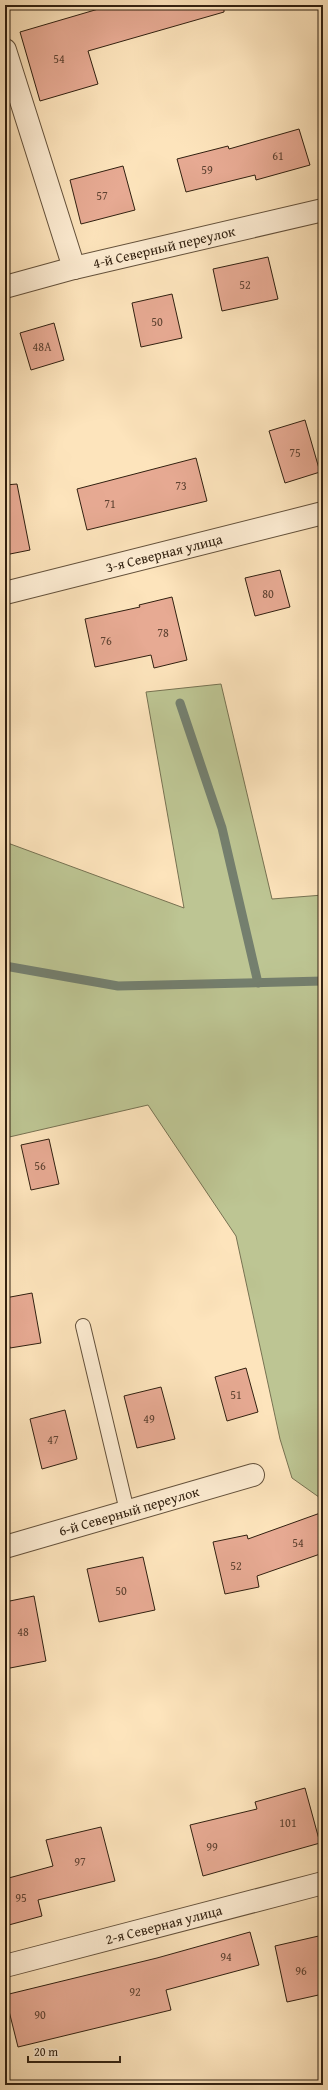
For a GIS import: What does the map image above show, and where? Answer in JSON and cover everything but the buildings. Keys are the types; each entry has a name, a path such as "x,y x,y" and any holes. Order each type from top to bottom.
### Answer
{"street":[{"path":"5,50 74,268"},
{"name":"4-й Северный переулок","path":"5,287 74,268 323,210"},
{"name":"3-я Северная улица","path":"5,593 323,513"},
{"name":"6-й Северный переулок","path":"5,1546 253,1475"},
{"name":"2-я Северная улица","path":"5,1966 323,1883"}],"lane":[{"path":"83,1326 127,1511"}],"green space":[{"path":"221,684 272,899 323,895 323,1500 292,1478 280,1439 236,1236 148,1105 5,1138 5,842 184,908 146,692"}],"waterway":[{"path":"180,703 222,828 258,983"},
{"path":"5,966 118,986 323,981"}]}
